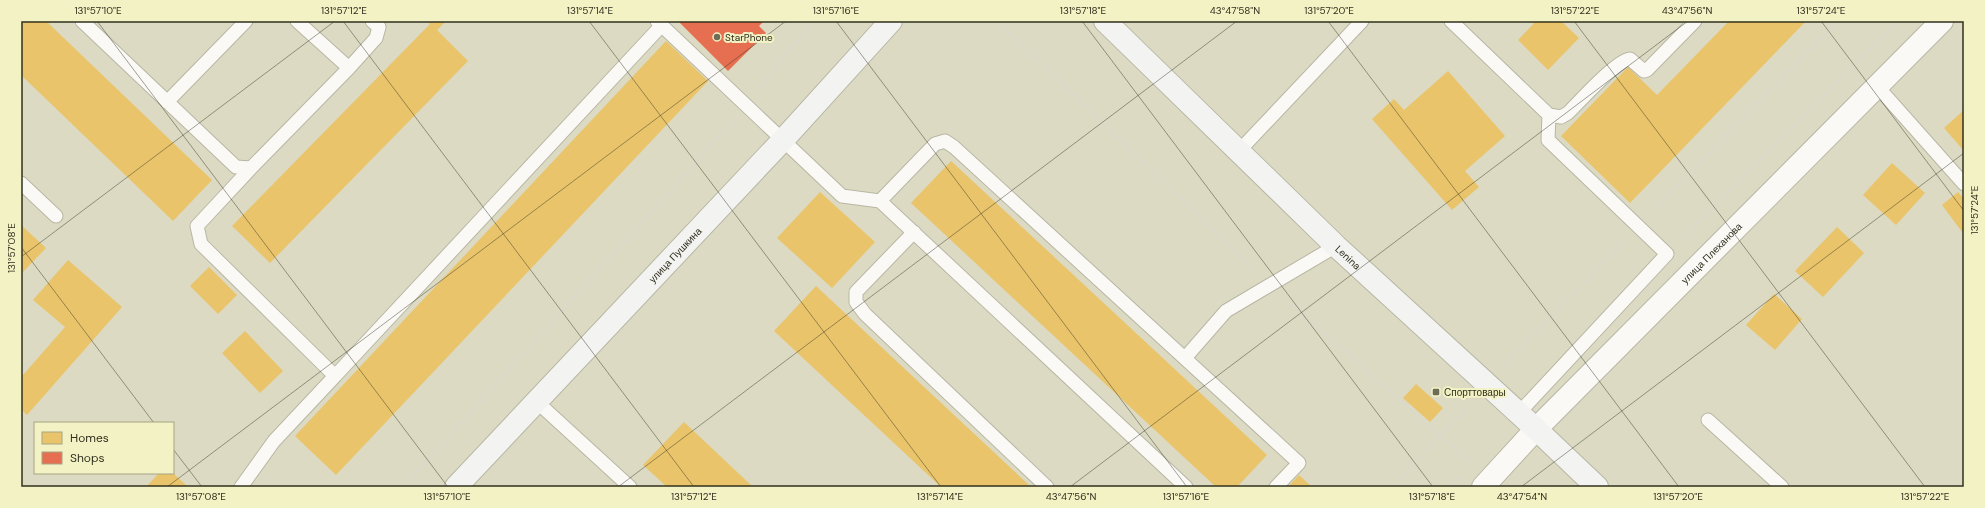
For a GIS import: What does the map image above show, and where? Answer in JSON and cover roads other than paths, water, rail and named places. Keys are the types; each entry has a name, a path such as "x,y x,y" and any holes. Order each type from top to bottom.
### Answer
{"main road":[{"name":"улица Пушкина","path":"456,487 783,140 891,21"},
{"name":"Lenina","path":"1105,21 1336,246 1536,429 1597,487"}],"street":[{"name":"улица Плеханова","path":"1486,483 1536,429 1942,21"}],"lane":[{"path":"82,21 236,167 251,168"},
{"path":"167,102 246,21"},
{"path":"297,21 349,68"},
{"path":"335,376 201,244 197,226 376,38 378,27 372,21"},
{"path":"1239,151 1362,21"},
{"path":"1451,21 1549,115 1560,117 1568,113 1616,66 1626,59 1630,59 1644,71 1647,70 1695,21"},
{"path":"241,487 274,441 660,23 842,196 880,201 1186,487"},
{"path":"1877,86 1964,184"},
{"path":"1518,414 1668,254 1548,140 1549,115"},
{"path":"880,201 936,144 945,141 954,146 1299,463 1276,487"},
{"path":"21,183 56,216"},
{"path":"914,232 856,292 856,302 865,314 1047,487"},
{"path":"1185,358 1226,311 1336,246"},
{"path":"536,401 630,487"},
{"path":"1708,420 1782,487"}],"place":[{"name":"StarPhone","path":"717,37"},
{"name":"Спорттовары","path":"1436,392"}]}
